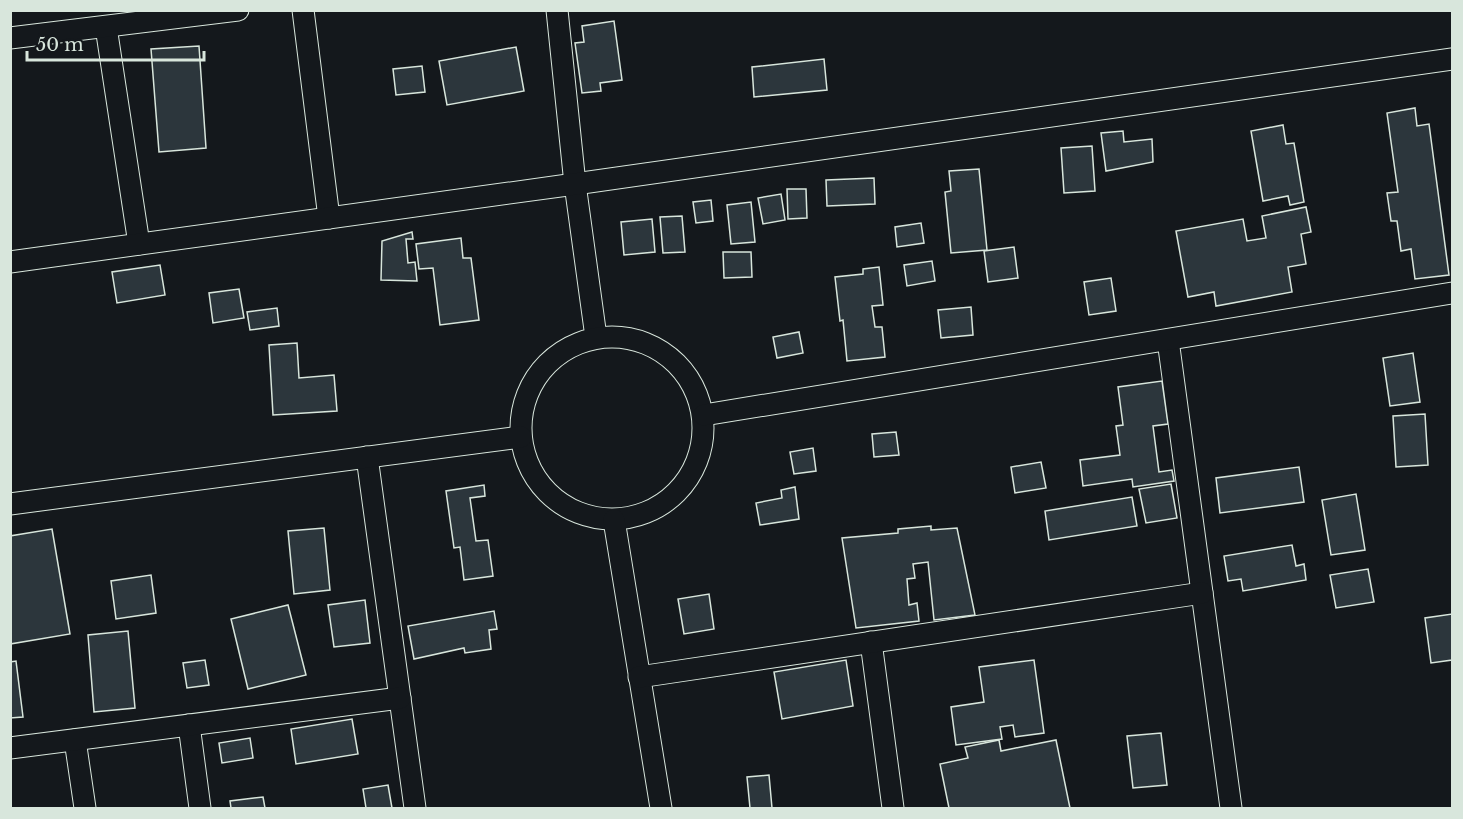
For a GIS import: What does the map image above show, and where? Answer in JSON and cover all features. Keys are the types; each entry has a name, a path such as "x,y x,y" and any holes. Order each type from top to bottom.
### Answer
{"street":[{"path":"10,38 238,10"},
{"path":"303,10 329,218"},
{"path":"558,10 575,184 596,337"},
{"path":"106,27 139,244"},
{"path":"10,262 1452,59"},
{"path":"704,415 1452,293"},
{"path":"626,336 654,345 678,362 695,386 704,415 703,446 692,475 671,498 645,514 614,520 587,516 562,505 542,487 528,464 521,437 522,415 528,393 539,373 555,356 574,344 596,337 626,336"},
{"path":"1168,340 1231,808"},
{"path":"10,504 521,437"},
{"path":"367,457 415,808"},
{"path":"614,520 661,808"},
{"path":"639,677 1202,592"},
{"path":"871,642 893,808"},
{"path":"10,748 400,698"},
{"path":"189,725 200,808"},
{"path":"75,740 85,808"}],"building":[{"path":"614,21 622,80 600,83 601,91 582,93 575,43 584,42 582,26"},
{"path":"199,46 206,148 159,152 151,49"},
{"path":"516,47 524,91 447,105 439,61"},
{"path":"824,59 827,90 754,97 752,67"},
{"path":"422,66 425,92 396,95 393,69"},
{"path":"1415,108 1417,126 1429,124 1449,275 1415,279 1411,249 1401,251 1397,221 1391,221 1387,193 1398,192 1387,113"},
{"path":"1283,125 1286,144 1294,143 1304,202 1290,205 1288,196 1263,201 1251,131"},
{"path":"1123,131 1124,142 1152,139 1153,162 1106,171 1101,133"},
{"path":"1092,146 1095,191 1064,193 1061,148"},
{"path":"979,169 987,250 951,253 945,192 951,191 949,171"},
{"path":"874,178 875,204 827,206 826,180"},
{"path":"787,189 806,189 807,218 788,219"},
{"path":"781,194 785,220 763,224 758,198"},
{"path":"711,200 713,221 696,223 693,202"},
{"path":"751,202 755,242 731,244 727,205"},
{"path":"1306,207 1311,232 1301,234 1306,264 1288,267 1292,292 1216,306 1214,292 1188,297 1176,231 1243,219 1247,241 1266,238 1262,216"},
{"path":"682,216 685,252 663,253 660,217"},
{"path":"652,219 655,252 624,255 621,222"},
{"path":"921,223 924,243 897,247 895,227"},
{"path":"412,232 413,239 406,239 408,263 415,262 417,281 381,280 382,241"},
{"path":"461,238 463,258 471,258 479,320 440,325 433,268 419,269 416,244"},
{"path":"1014,247 1018,278 988,282 984,251"},
{"path":"723,252 751,252 752,277 724,278"},
{"path":"932,261 935,281 907,286 904,265"},
{"path":"160,265 165,295 117,303 112,272"},
{"path":"879,267 883,305 872,306 875,327 882,327 885,357 847,361 843,320 840,321 835,277 863,274 863,269"},
{"path":"1111,278 1116,311 1089,315 1084,282"},
{"path":"239,289 244,318 213,323 209,293"},
{"path":"971,307 973,335 941,338 938,310"},
{"path":"277,308 279,326 250,330 247,312"},
{"path":"799,332 803,353 777,358 773,337"},
{"path":"297,343 299,378 334,375 337,411 273,415 269,345"},
{"path":"1413,353 1420,402 1390,406 1383,358"},
{"path":"1162,381 1168,424 1153,426 1159,472 1172,470 1174,481 1133,487 1132,479 1083,486 1080,460 1120,455 1116,426 1123,425 1118,387"},
{"path":"1425,414 1428,465 1396,467 1393,416"},
{"path":"896,432 899,455 874,457 872,434"},
{"path":"813,448 816,471 794,474 790,452"},
{"path":"1041,462 1046,488 1015,493 1011,467"},
{"path":"1299,467 1304,502 1220,513 1216,478"},
{"path":"1171,484 1177,518 1146,523 1139,489"},
{"path":"484,485 485,496 470,498 476,541 488,540 493,576 464,580 460,547 454,548 446,491"},
{"path":"795,487 799,519 760,525 756,503 782,498 781,490"},
{"path":"1356,494 1365,550 1331,555 1322,500"},
{"path":"1132,497 1137,526 1049,540 1045,511"},
{"path":"931,526 931,530 957,528 975,615 934,620 928,562 913,564 915,578 907,579 909,605 917,603 919,621 856,628 842,538 898,533 898,529"},
{"path":"324,528 330,590 294,594 288,531"},
{"path":"52,529 70,634 10,644 10,536"},
{"path":"1292,545 1296,566 1304,564 1306,580 1243,591 1241,579 1228,581 1224,556"},
{"path":"1368,569 1374,602 1336,608 1330,575"},
{"path":"151,575 156,613 116,619 111,581"},
{"path":"709,594 714,629 684,634 678,599"},
{"path":"365,600 370,643 334,647 328,605"},
{"path":"288,605 306,675 248,689 231,619"},
{"path":"494,611 497,629 489,630 491,649 465,653 464,648 414,659 408,626"},
{"path":"1452,614 1452,660 1431,663 1425,618"},
{"path":"128,631 135,708 94,712 88,635"},
{"path":"205,660 209,685 187,688 183,663"},
{"path":"846,660 853,706 782,719 774,672"},
{"path":"1034,660 1044,733 1015,737 1013,725 1000,727 1002,739 956,745 951,707 984,702 979,667"},
{"path":"16,661 23,717 10,718 10,662"},
{"path":"352,719 358,754 296,764 291,729"},
{"path":"1161,733 1167,785 1133,788 1127,736"},
{"path":"250,738 253,758 222,763 219,743"},
{"path":"999,740 1001,751 1056,740 1070,808 949,808 940,764 968,758 965,747"},
{"path":"769,775 772,808 750,808 747,777"},
{"path":"388,785 392,808 366,808 363,789"},
{"path":"263,797 265,808 231,808 230,801"}]}
